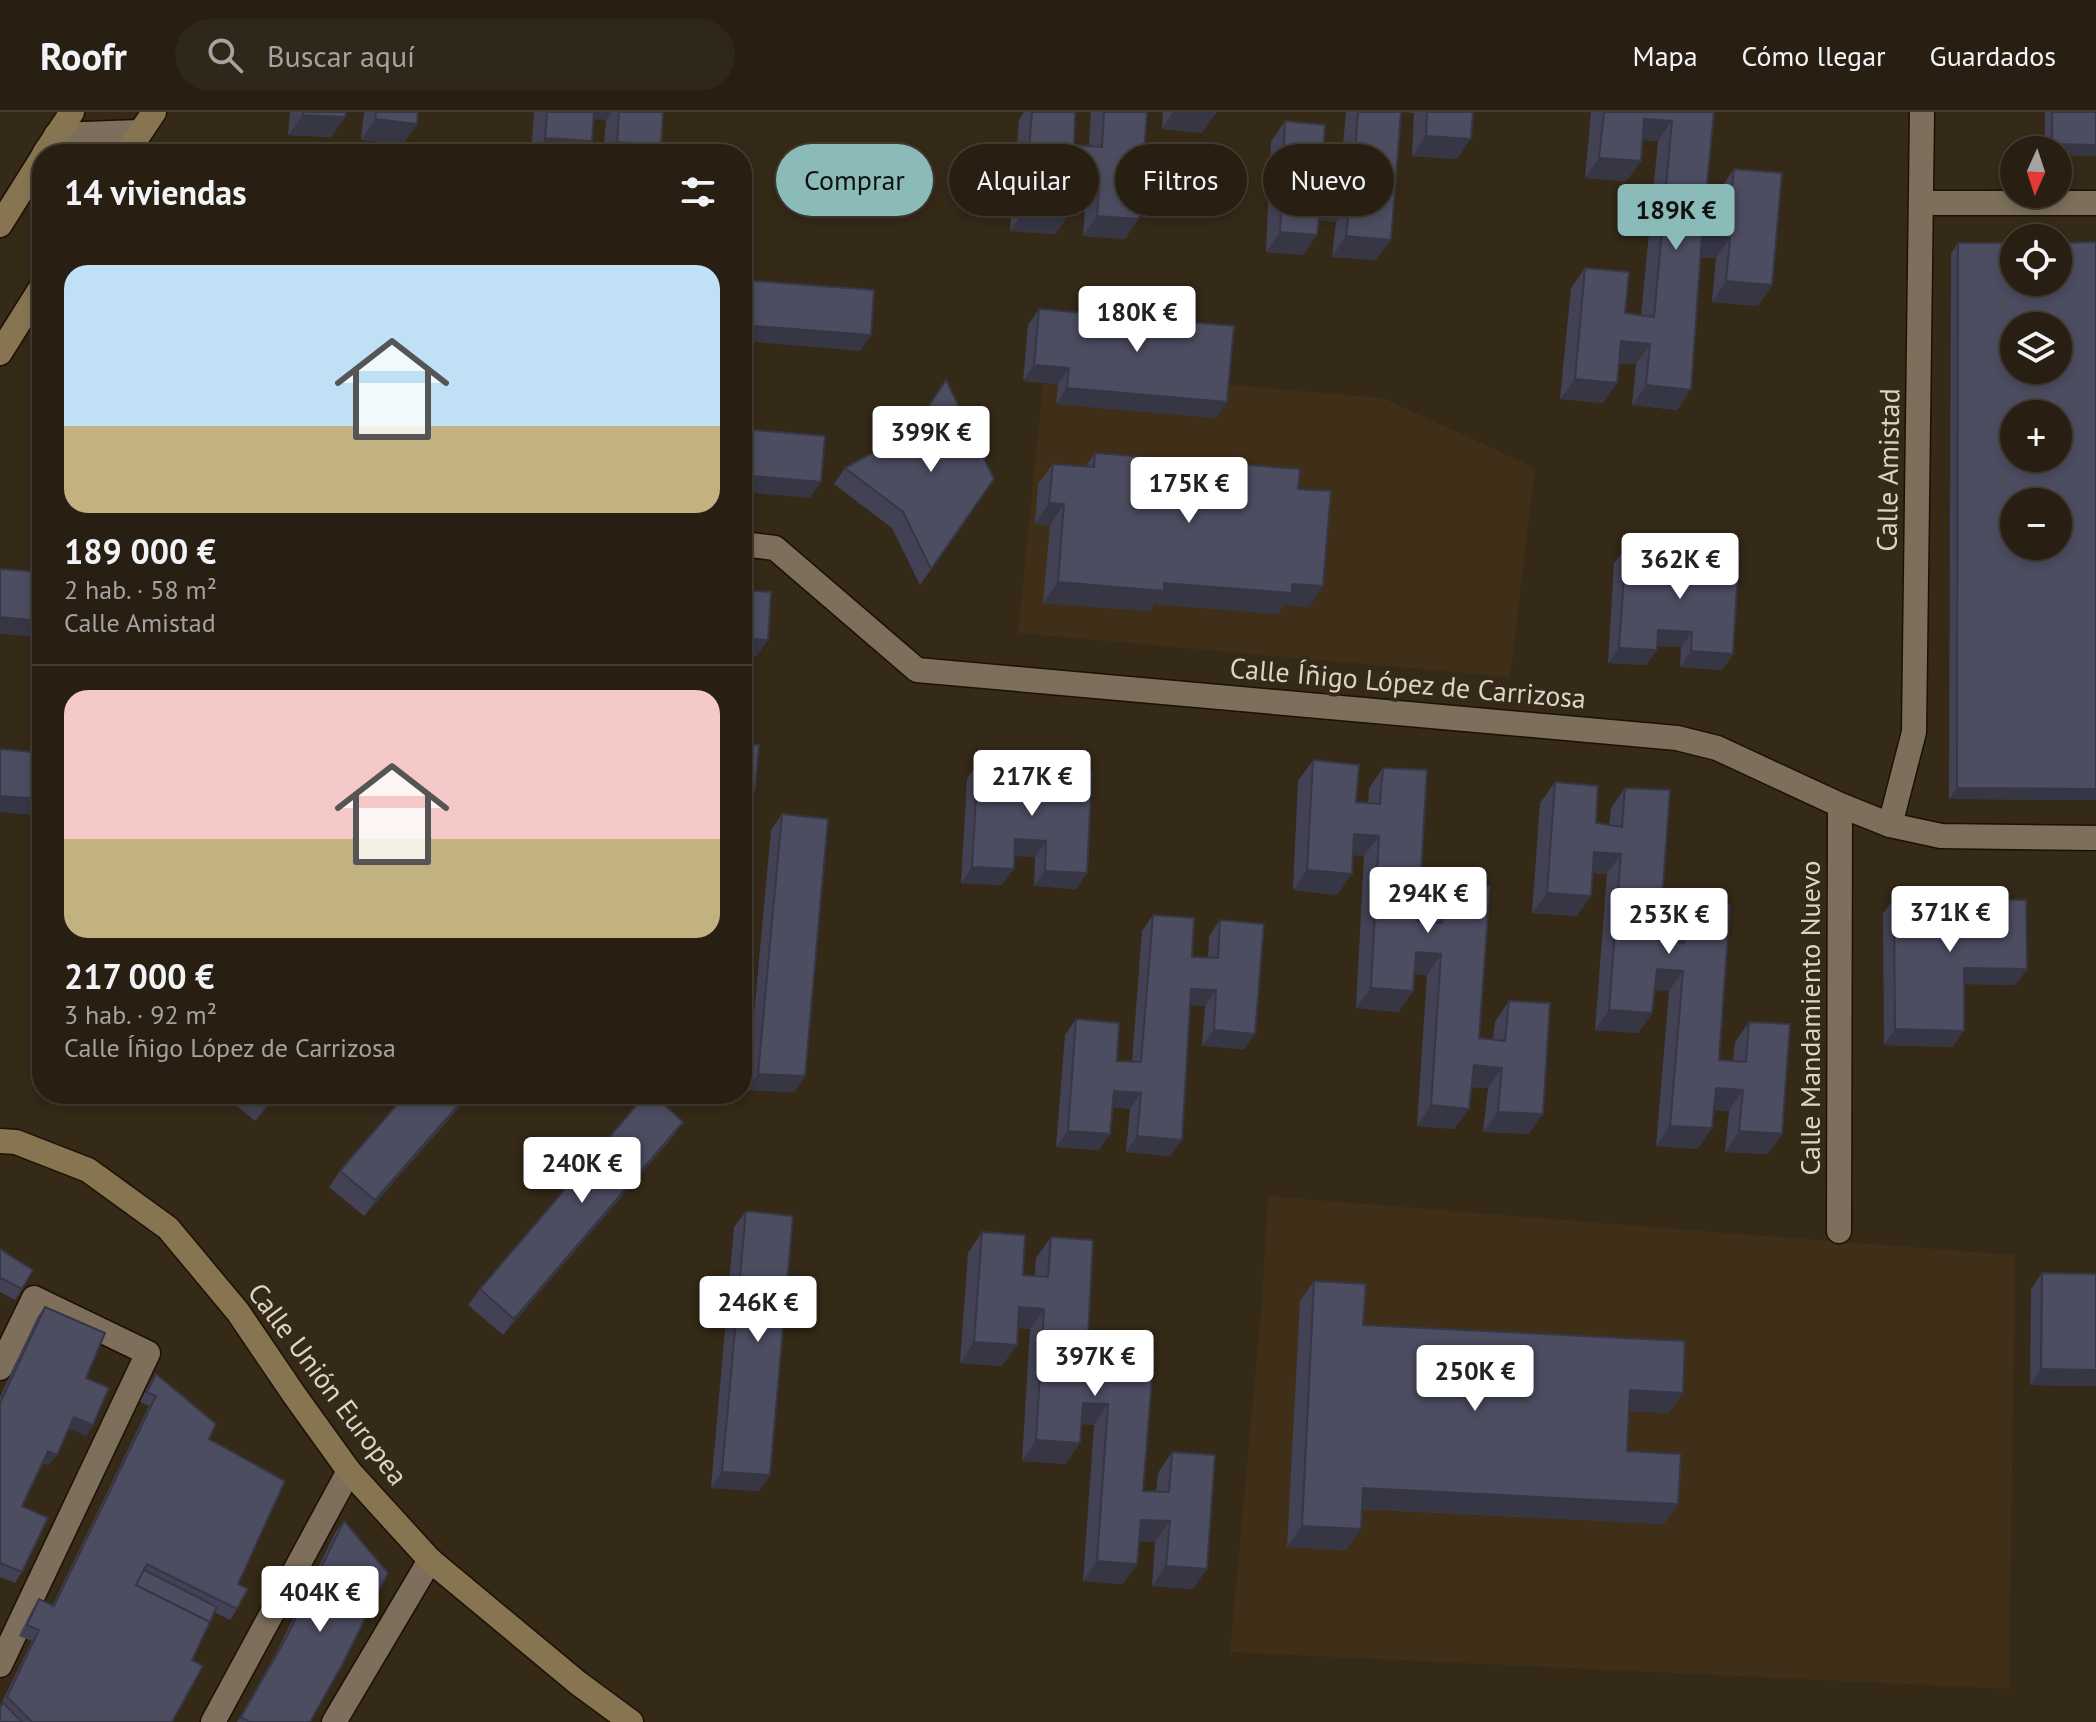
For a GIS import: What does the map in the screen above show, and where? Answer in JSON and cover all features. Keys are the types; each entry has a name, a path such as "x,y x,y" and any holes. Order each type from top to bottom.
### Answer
{"street":[{"path":"50,144 72,112"},
{"path":"132,144 154,112"},
{"name":"Calle Amistad","path":"1890,825 1914,732 1922,112"},
{"path":"74,144 139,132"},
{"path":"3,218 32,173"},
{"path":"1922,203 2096,203"},
{"path":"0,353 32,302"},
{"name":"Calle Íñigo López de Carrizosa","path":"752,545 775,548 917,670 1677,738 1717,748 1890,825 1941,836 2096,838"},
{"name":"Calle Mandamiento Nuevo","path":"1839,1231 1840,805"},
{"name":"Calle Unión Europea","path":"0,1141 16,1142 88,1170 168,1228 238,1312 349,1471 430,1560 578,1683 631,1722"},
{"path":"0,1368 34,1298 148,1353 0,1665"},
{"path":"213,1722 349,1471"},
{"path":"334,1722 430,1560"}],"shaded area":[{"path":"1043,383 1058,384 1056,404 1218,384 1383,398 1535,468 1510,677 1018,633"},
{"path":"1268,1196 2015,1255 2009,1689 1230,1652 1262,1302"}],"building":[{"path":"303,112 346,112 345,117 303,115"},
{"path":"376,112 418,112 417,124 375,119"},
{"path":"547,112 594,112 592,141 545,138"},
{"path":"619,112 663,112 661,144 617,142"},
{"path":"1032,112 1075,112 1074,144 1029,144"},
{"path":"1104,112 1147,112 1145,144 1115,144 1115,216 1139,216 1139,219 1097,216 1099,147 1102,147"},
{"path":"1358,112 1401,112 1394,202 1394,144 1356,144"},
{"path":"1427,112 1473,112 1471,139 1426,136"},
{"path":"1604,112 1714,112 1705,206 1730,209 1734,169 1782,173 1772,285 1726,281 1730,238 1702,235 1691,390 1646,385 1650,344 1621,341 1617,383 1575,379 1585,268 1629,272 1625,313 1654,317 1672,121 1644,119 1641,161 1599,158"},
{"path":"2052,112 2096,112 2096,145 2072,144 2072,136 2052,136"},
{"path":"1285,121 1325,125 1324,144 1284,144"},
{"path":"1281,216 1319,216 1317,235 1280,232"},
{"path":"1348,216 1393,216 1391,240 1346,236"},
{"path":"2096,242 2096,789 1957,788 1958,243 2000,243 2000,296 2072,296 2072,243"},
{"path":"752,281 874,290 871,335 752,326"},
{"path":"1039,309 1234,326 1227,402 1067,388 1069,368 1034,365"},
{"path":"946,380 994,479 931,569 903,512 845,468 912,431"},
{"path":"752,430 825,436 821,482 752,476"},
{"path":"1095,453 1300,469 1298,489 1331,491 1323,586 1292,584 1292,593 1164,583 1164,591 1058,582 1064,504 1049,503 1053,464 1094,467"},
{"path":"1626,548 1666,550 1665,570 1696,572 1697,551 1739,553 1733,654 1691,651 1692,632 1658,630 1657,650 1619,648"},
{"path":"0,569 32,571 32,620 0,617"},
{"path":"752,591 771,592 768,640 752,639"},
{"path":"752,745 759,745 755,790 752,790"},
{"path":"0,749 32,752 32,798 0,796"},
{"path":"1313,760 1359,765 1356,802 1380,804 1383,768 1427,770 1418,921 1442,923 1445,883 1490,886 1479,1038 1505,1041 1509,1001 1550,1003 1543,1114 1498,1112 1502,1068 1474,1065 1469,1109 1431,1105 1441,954 1416,952 1413,991 1371,988 1379,836 1354,834 1352,874 1307,870"},
{"path":"978,763 1021,765 1019,791 1049,793 1051,768 1092,771 1087,873 1045,871 1046,841 1015,839 1014,869 972,867"},
{"path":"1555,782 1598,786 1596,823 1622,827 1625,788 1670,790 1659,940 1684,943 1688,902 1730,905 1719,1060 1746,1062 1749,1022 1790,1024 1782,1134 1739,1131 1743,1090 1716,1088 1712,1128 1670,1126 1683,971 1657,969 1652,1013 1609,1010 1621,854 1594,852 1591,896 1547,893"},
{"path":"782,814 828,819 805,1076 758,1074"},
{"path":"1894,898 2026,900 2027,969 1964,968 1964,1031 1895,1029"},
{"path":"1153,915 1194,918 1192,957 1218,958 1220,920 1264,924 1255,1034 1214,1030 1216,990 1191,989 1182,1140 1137,1136 1141,1093 1114,1091 1110,1134 1068,1131 1076,1019 1119,1023 1117,1061 1141,1062"},
{"path":"397,1104 459,1104 375,1200 340,1171"},
{"path":"637,1104 664,1104 683,1122 514,1319 480,1289"},
{"path":"746,1211 793,1216 770,1475 722,1472"},
{"path":"982,1232 1025,1235 1023,1275 1048,1277 1051,1237 1093,1240 1086,1374 1109,1375 1112,1353 1154,1354 1143,1491 1169,1492 1172,1452 1215,1455 1207,1569 1166,1566 1170,1521 1141,1520 1137,1564 1097,1561 1108,1404 1083,1403 1080,1443 1036,1440 1044,1309 1019,1307 1017,1345 974,1342"},
{"path":"0,1249 33,1270 22,1289 0,1279"},
{"path":"2042,1273 2096,1274 2096,1370 2041,1369"},
{"path":"1314,1281 1366,1284 1363,1325 1685,1341 1683,1393 1630,1390 1627,1451 1681,1454 1678,1504 1363,1488 1361,1529 1302,1526"},
{"path":"45,1307 105,1333 86,1378 109,1388 93,1425 74,1417 57,1455 48,1451 22,1506 48,1518 22,1572 0,1563 0,1403"},
{"path":"156,1374 216,1424 209,1439 285,1481 238,1584 248,1589 237,1609 147,1564 136,1585 210,1622 192,1660 203,1666 172,1722 32,1722 7,1697 39,1630 27,1625 39,1599 54,1606 156,1396 147,1392"},
{"path":"344,1521 388,1573 310,1722 250,1722 241,1717 286,1638"},
{"path":"144,1570 217,1607 210,1622 136,1585"},
{"path":"3,1703 22,1722 0,1722"}]}
